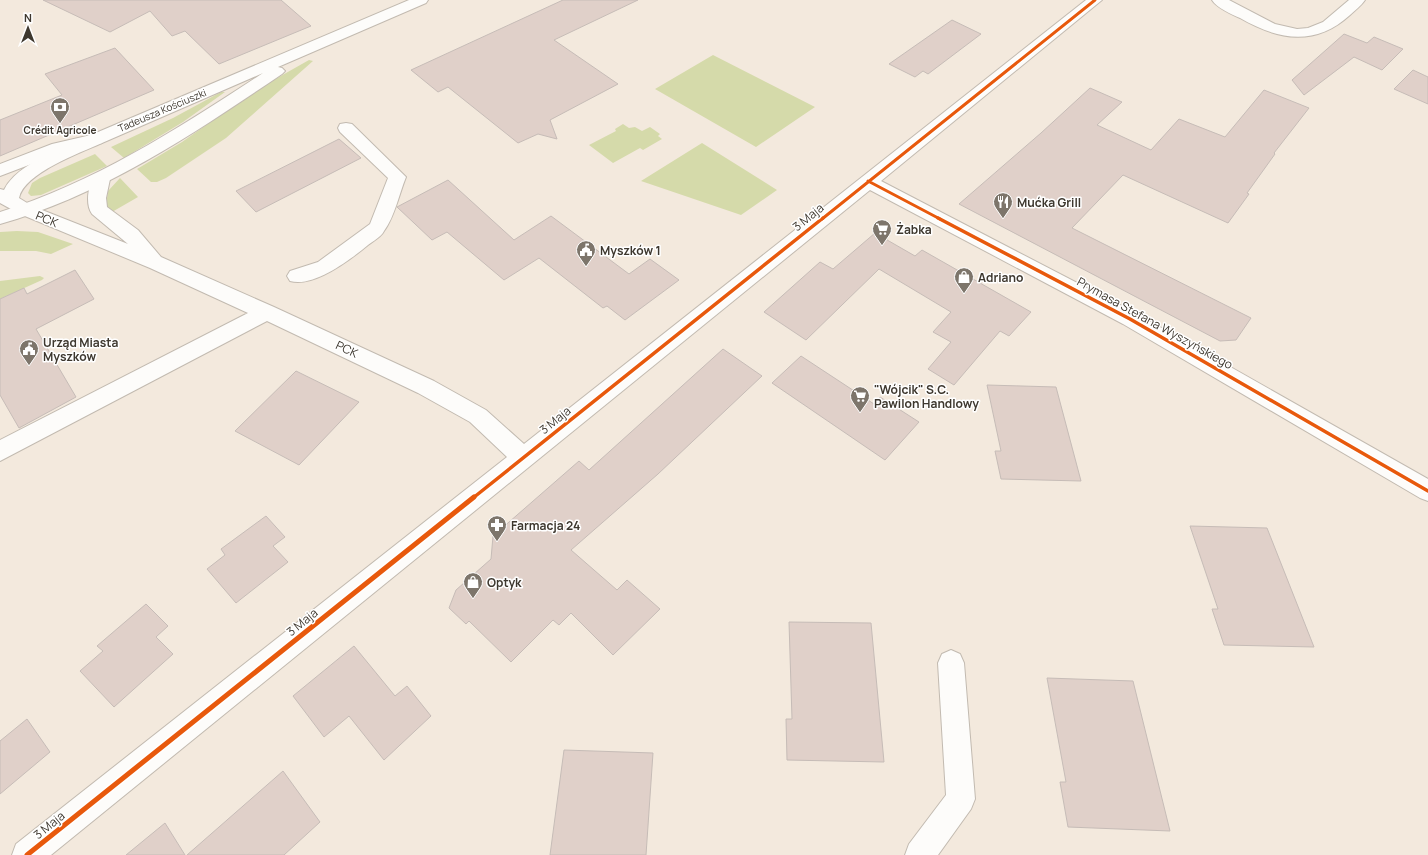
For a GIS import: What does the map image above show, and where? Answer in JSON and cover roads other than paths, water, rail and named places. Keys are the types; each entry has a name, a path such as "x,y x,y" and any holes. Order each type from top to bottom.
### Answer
{"street":[{"name":"Tadeusza Kościuszki","path":"0,170 58,148 96,139 421,0"},
{"name":"3 Maja","path":"27,855 1095,0"},
{"path":"1219,0 1270,27 1289,33 1313,32 1326,27 1358,0"},
{"name":"Tadeusza Kościuszki","path":"0,218 26,210 101,179 191,127 322,42"},
{"path":"298,276 325,267 338,260 377,228 397,177 346,128"},
{"path":"5,198 19,181 43,166 96,139"},
{"name":"PCK","path":"101,179 97,198 98,210 131,235 157,263"},
{"name":"Prymasa Stefana Wyszyńskiego","path":"868,181 1130,319 1428,491"},
{"name":"PCK","path":"5,198 26,210 157,263 267,312 426,387 464,407 492,427 523,458"},
{"path":"0,450 267,312"},
{"path":"920,855 961,799 951,663"}],"place":[{"name":"Crédit Agricole","path":"60,124"},
{"name":"Mućka Grill","path":"1003,219"},
{"name":"Żabka","path":"882,246"},
{"name":"Myszków 1","path":"586,267"},
{"name":"Adriano","path":"964,294"},
{"name":"Urząd Miasta Myszków","path":"29,366"},
{"name":"\"Wójcik\" S.C. Pawilon Handlowy","path":"860,413"},
{"name":"Farmacja 24","path":"497,542"},
{"name":"Optyk","path":"473,599"}]}
